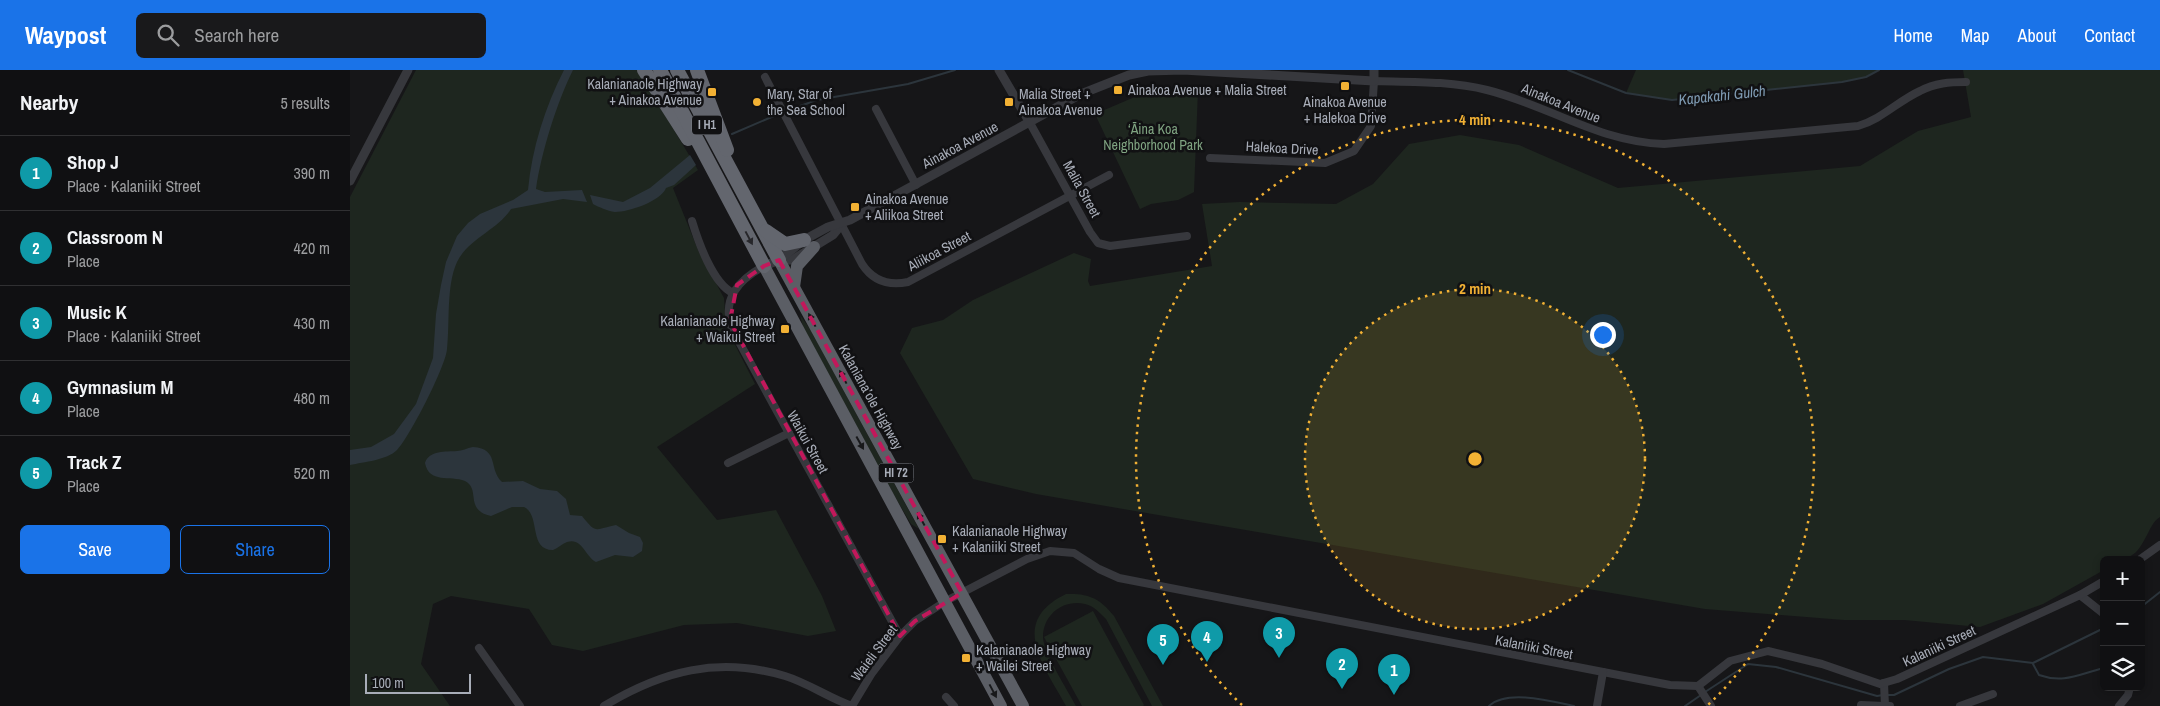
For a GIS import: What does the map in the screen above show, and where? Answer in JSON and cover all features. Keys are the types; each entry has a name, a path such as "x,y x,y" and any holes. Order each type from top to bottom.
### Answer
{"highway":[{"path":"644,70 735,211"},
{"name":"I H1","path":"660,70 764,266"},
{"name":"I H1","path":"677,70 779,260"},
{"path":"698,70 720,127 736,180"},
{"path":"759,222 773,237 782,243 809,244 797,266 793,285 794,321"},
{"name":"Kalaniana’ole Highway","path":"779,260 1023,706"},
{"name":"HI 72","path":"764,266 1001,706"}],"street":[{"path":"350,181 353,166 408,70"},
{"name":"Malia Street","path":"999,70 1093,237 1101,244 1110,246 1187,236"},
{"name":"Ainakoa Avenue","path":"764,266 809,244 828,227 842,224 1098,86 1129,75 1148,71 1183,70 1456,85 1486,89 1609,136 1635,142 1664,144 1858,126 1880,116 1922,90 1944,83 1966,82"},
{"name":"Halekoa Drive","path":"1210,158 1325,164 1354,151 1372,126 1374,70"},
{"name":"Aliikoa Street","path":"765,77 862,264 870,273 883,282 899,284 918,277 1109,175"},
{"path":"876,109 916,185"},
{"path":"692,221 701,247 713,271 722,285 733,293 744,278 764,266"},
{"name":"Waikui Street","path":"733,293 729,311 732,329 900,636"},
{"path":"728,463 789,433"},
{"path":"2145,556 2160,545"},
{"name":"Kalaniiki Street","path":"946,601 1027,559 1050,552 1074,553 1119,578 1670,685 1698,686"},
{"name":"Kalaniiki Street","path":"1884,683 1897,680 2080,595 2100,583"},
{"path":"2080,595 2100,611"},
{"name":"Waieli Street","path":"852,706 872,673 900,636 915,621 946,601"},
{"path":"479,648 520,706"},
{"path":"1710,706 1698,686 1730,661 1768,651 1822,664 1880,684 1884,683 1884,699 1890,706"},
{"path":"604,706 627,692 669,675 700,669 729,667 784,676 852,706"},
{"path":"1597,706 1603,672"},
{"path":"2119,706 2129,691"},
{"path":"1960,706 1993,694"},
{"path":"946,697 954,706"},
{"path":"1861,706 1884,699"}],"highlighted area":[{"path":"779,260 962,593 915,621 900,636 730,321 737,285 764,266"}],"green space":[{"path":"416,70 638,70 698,170 673,188 698,250 724,298 726,327 755,384 657,447 717,520 776,510 822,596 836,631 808,636 737,623 684,625 583,651 552,645 529,609 451,596 433,604 421,664 450,706 350,706 350,197"},
{"path":"1636,70 1879,70 1866,77 1842,82 1672,100 1626,93"},
{"path":"1963,70 2160,70 2160,517 2154,522 2142,545 2133,554 2130,556 2100,556 2100,572 2043,604 1980,627 1904,620 1844,620 1705,609 1036,494 973,479 900,353 912,328 943,320 973,300 1074,253 1091,259 1088,281 1090,286 1212,266 1202,204 1240,202 1336,204 1373,184 1409,144 1460,135 1519,145 1618,188 1860,166 1918,131 1971,117"},
{"name":"‘Āina Koa Neighborhood Park","path":"1175,90 1198,90 1194,192 1178,200 1151,204 1140,209 1095,114 1137,96"},
{"path":"800,315 810,329 919,529 911,524 895,497 803,327"},
{"path":"1066,594 1081,594 1093,598 1109,610 1163,706 1152,706 1106,619 1091,606 1077,603 1062,606 1050,616 1046,622 1043,637 1051,661 1076,706 1066,706 1041,660 1036,646 1035,631 1038,618 1048,605"},
{"path":"1093,611 1143,706 1082,706 1044,637"}],"shaded area":[{"path":"564,70 573,70 550,128 536,189 545,192 582,190 587,202 563,199 511,209 499,223 476,240 462,254 457,262 451,282 445,358 418,417 403,443 393,453 375,460 350,465 350,450 371,447 394,434 416,404 433,358 436,314 441,285 446,262 457,236 468,223 480,214 513,200 528,190 540,128"},
{"path":"690,155 696,165 674,185 666,188 663,193 651,201 621,212 606,210 593,204 590,195 623,202 650,188"},
{"path":"473,447 487,451 495,471 502,482 523,481 540,489 557,491 566,499 570,515 582,516 591,526 597,529 616,525 640,537 643,543 642,551 633,557 615,555 596,562 576,542 567,542 553,550 545,548 537,539 532,517 524,507 512,507 491,516 483,513 475,504 472,489 465,481 441,478 427,470 425,463 434,454"}],"waterway":[{"name":"Kapakahi Gulch","path":"786,111 817,100 908,84 955,70"},
{"name":"Kapakahi Gulch","path":"1568,70 1626,93 1672,100 1842,82 1866,77 1879,70"},
{"name":"Kapakahi Gulch","path":"732,134 781,113"},
{"path":"2145,604 2160,592"},
{"path":"1888,695 1894,695 1949,669 1983,657 2033,663 2100,630"},
{"path":"1705,692 1748,664 1776,667 1877,696 1883,695"},
{"path":"2033,664 2039,675 2056,679 2072,677 2100,669"},
{"path":"1685,706 1701,695"},
{"path":"1489,706 1497,701 1518,697 1542,699 1574,706"}],"place":[{"name":"Ainakoa Avenue + Halekoa Drive","path":"1345,86"},
{"name":"Ainakoa Avenue + Malia Street","path":"1118,90"},
{"name":"Kalanianaole Highway + Ainakoa Avenue","path":"712,92"},
{"name":"Mary, Star of the Sea School","path":"757,102"},
{"name":"Malia Street + Ainakoa Avenue","path":"1009,102"},
{"name":"Ainakoa Avenue + Aliikoa Street","path":"855,207"},
{"name":"Kalanianaole Highway + Waikui Street","path":"785,329"},
{"name":"Kalanianaole Highway + Kalaniiki Street","path":"942,539"},
{"name":"Kalanianaole Highway + Wailei Street","path":"966,658"},
{"name":"Music K","path":"1279,658"},
{"name":"Gymnasium M","path":"1207,662"},
{"name":"Track Z","path":"1163,665"},
{"name":"Classroom N","path":"1342,689"},
{"name":"Shop J","path":"1394,695"}]}
